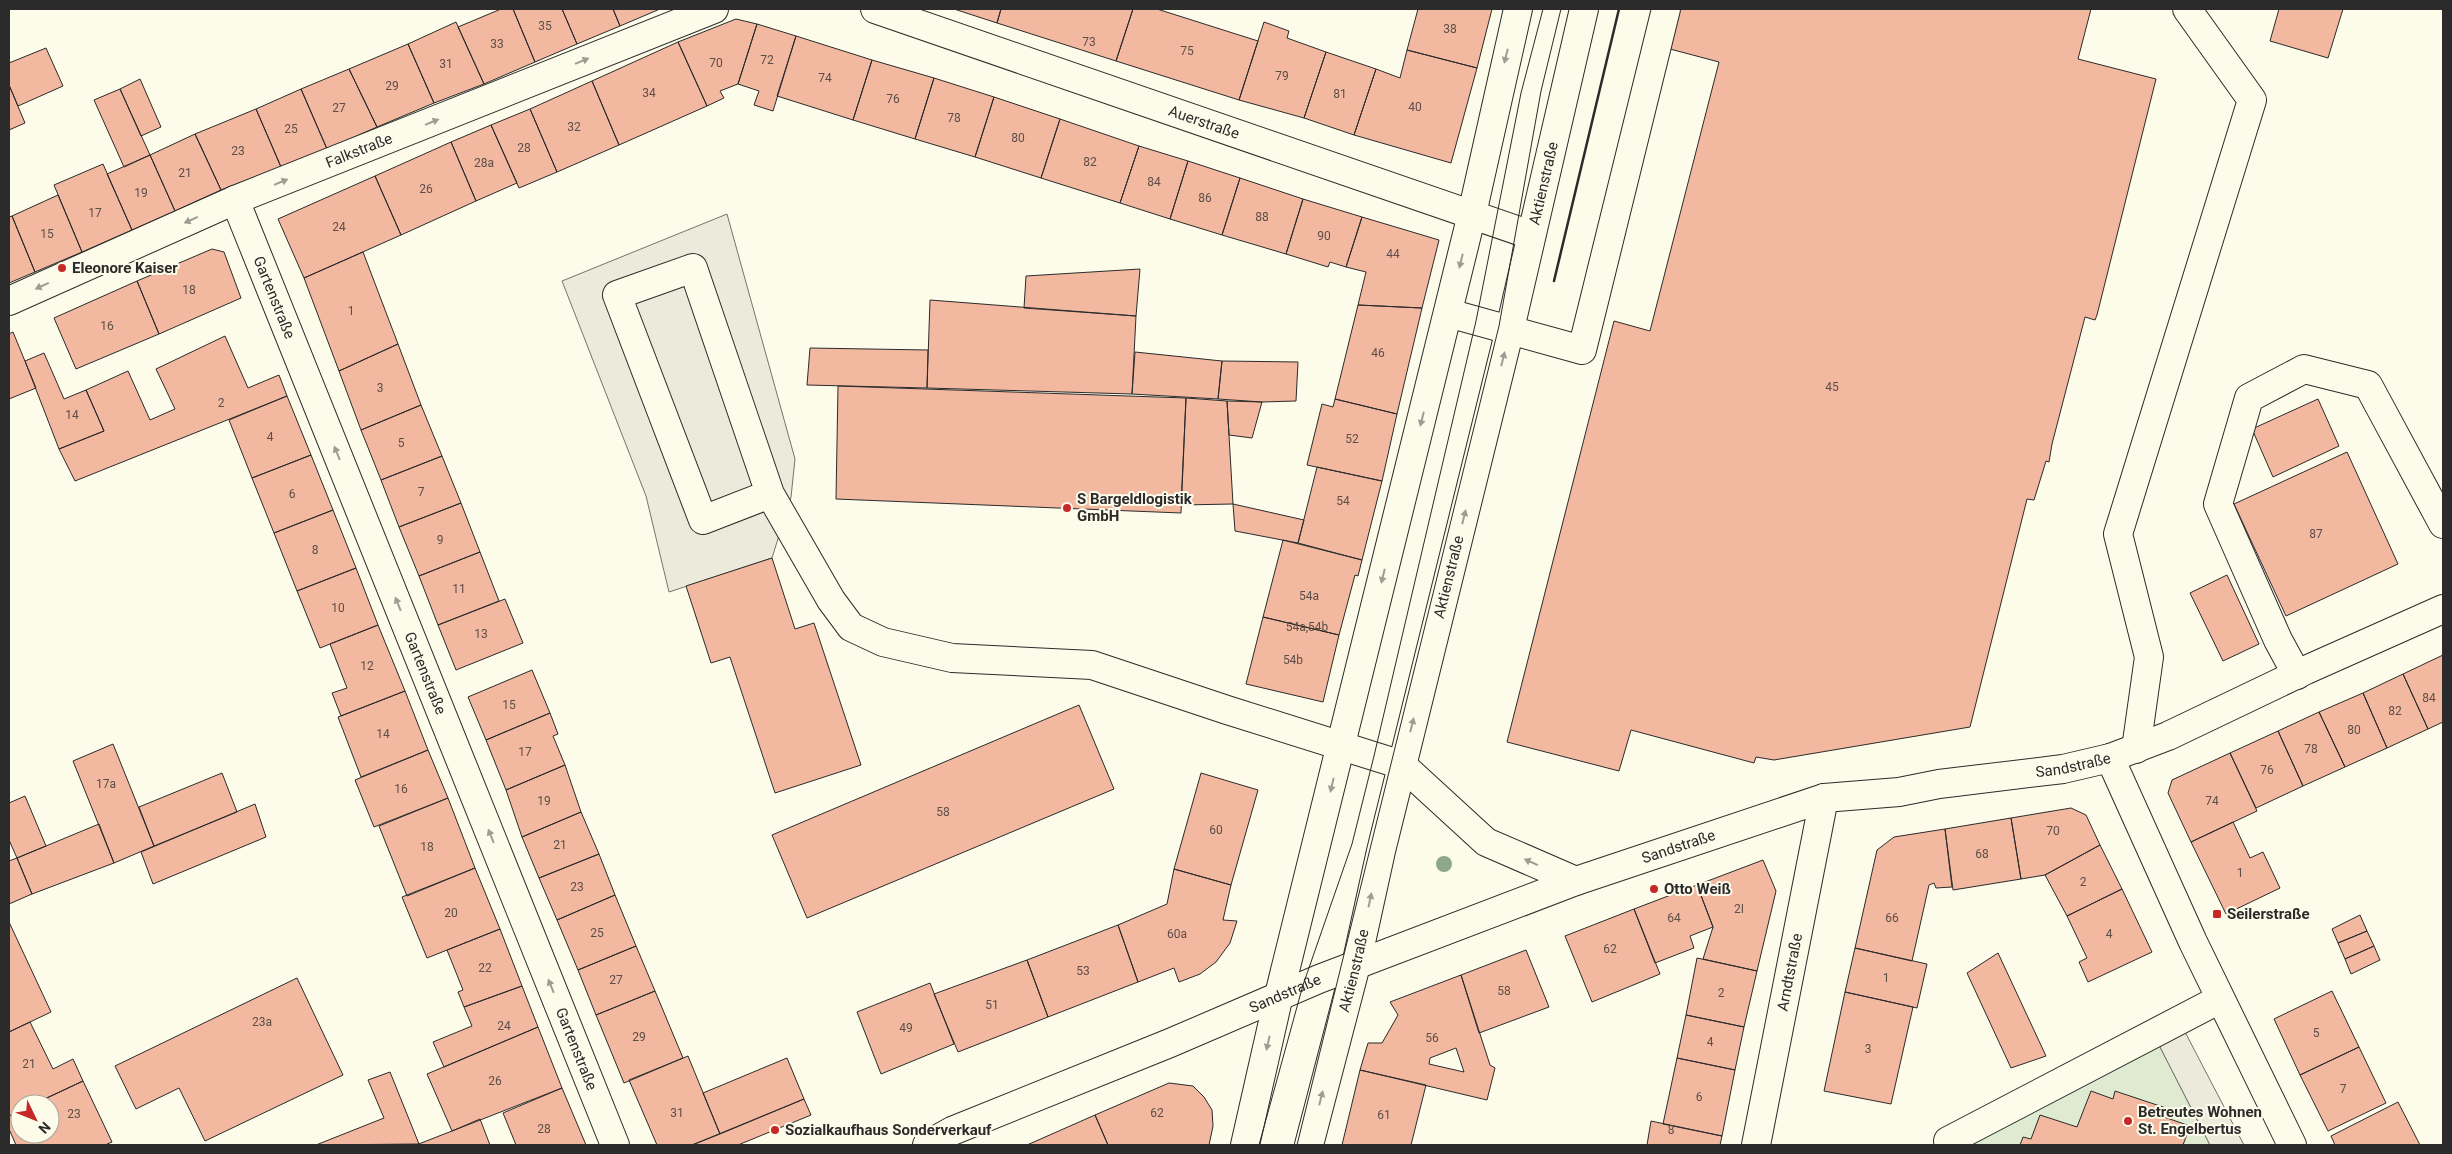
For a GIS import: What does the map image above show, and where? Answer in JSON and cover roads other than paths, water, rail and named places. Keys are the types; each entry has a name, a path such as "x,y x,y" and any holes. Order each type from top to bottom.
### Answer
{"street":[{"name":"Falkstraße","path":"9,301 235,200 714,9"},
{"name":"Auerstraße","path":"875,9 1531,235"},
{"path":"1245,1145 1279,995 1472,214 1518,9"},
{"name":"Aktienstraße","path":"1309,1145 1356,965 1402,765 1510,329 1584,9"},
{"path":"1448,313 1582,350 1666,9"},
{"path":"2136,749 2149,657 2118,534 2252,100 2187,9"},
{"name":"Gartenstraße","path":"235,200 615,1145"},
{"path":"770,494 702,520 617,295 693,268 770,494 831,600 851,627 883,642 952,658 1092,665 1402,765 1486,842 1576,881"},
{"path":"2297,675 2278,640 2218,504 2249,398 2304,368 2368,385 2443,524"},
{"name":"Sandstraße","path":"927,1145 952,1131 1170,1042 1279,995 1576,881 1824,798 1899,792 1939,784 2063,768 2110,758 2168,736 2443,609"},
{"path":"2110,758 2220,999 2292,1145"},
{"name":"Arndtstraße","path":"1756,1145 1824,798"},
{"path":"1950,1145 1948,1141 2220,999"}],"tram line":[{"path":"1259,1145 1303,985 1352,844 1476,321 1521,93 1543,9"},
{"path":"1297,1145 1499,326 1541,91 1561,9"}],"place":[{"name":"Eleonore Kaiser","path":"62,268"},
{"name":"S Bargeldlogistik GmbH","path":"1067,508"},
{"name":"Otto Weiß","path":"1654,889"},
{"name":"Seilerstraße","path":"2217,914"},
{"name":"Betreutes Wohnen St. Engelbertus","path":"2128,1121"},
{"name":"Sozialkaufhaus Sonderverkauf","path":"775,1130"}]}
